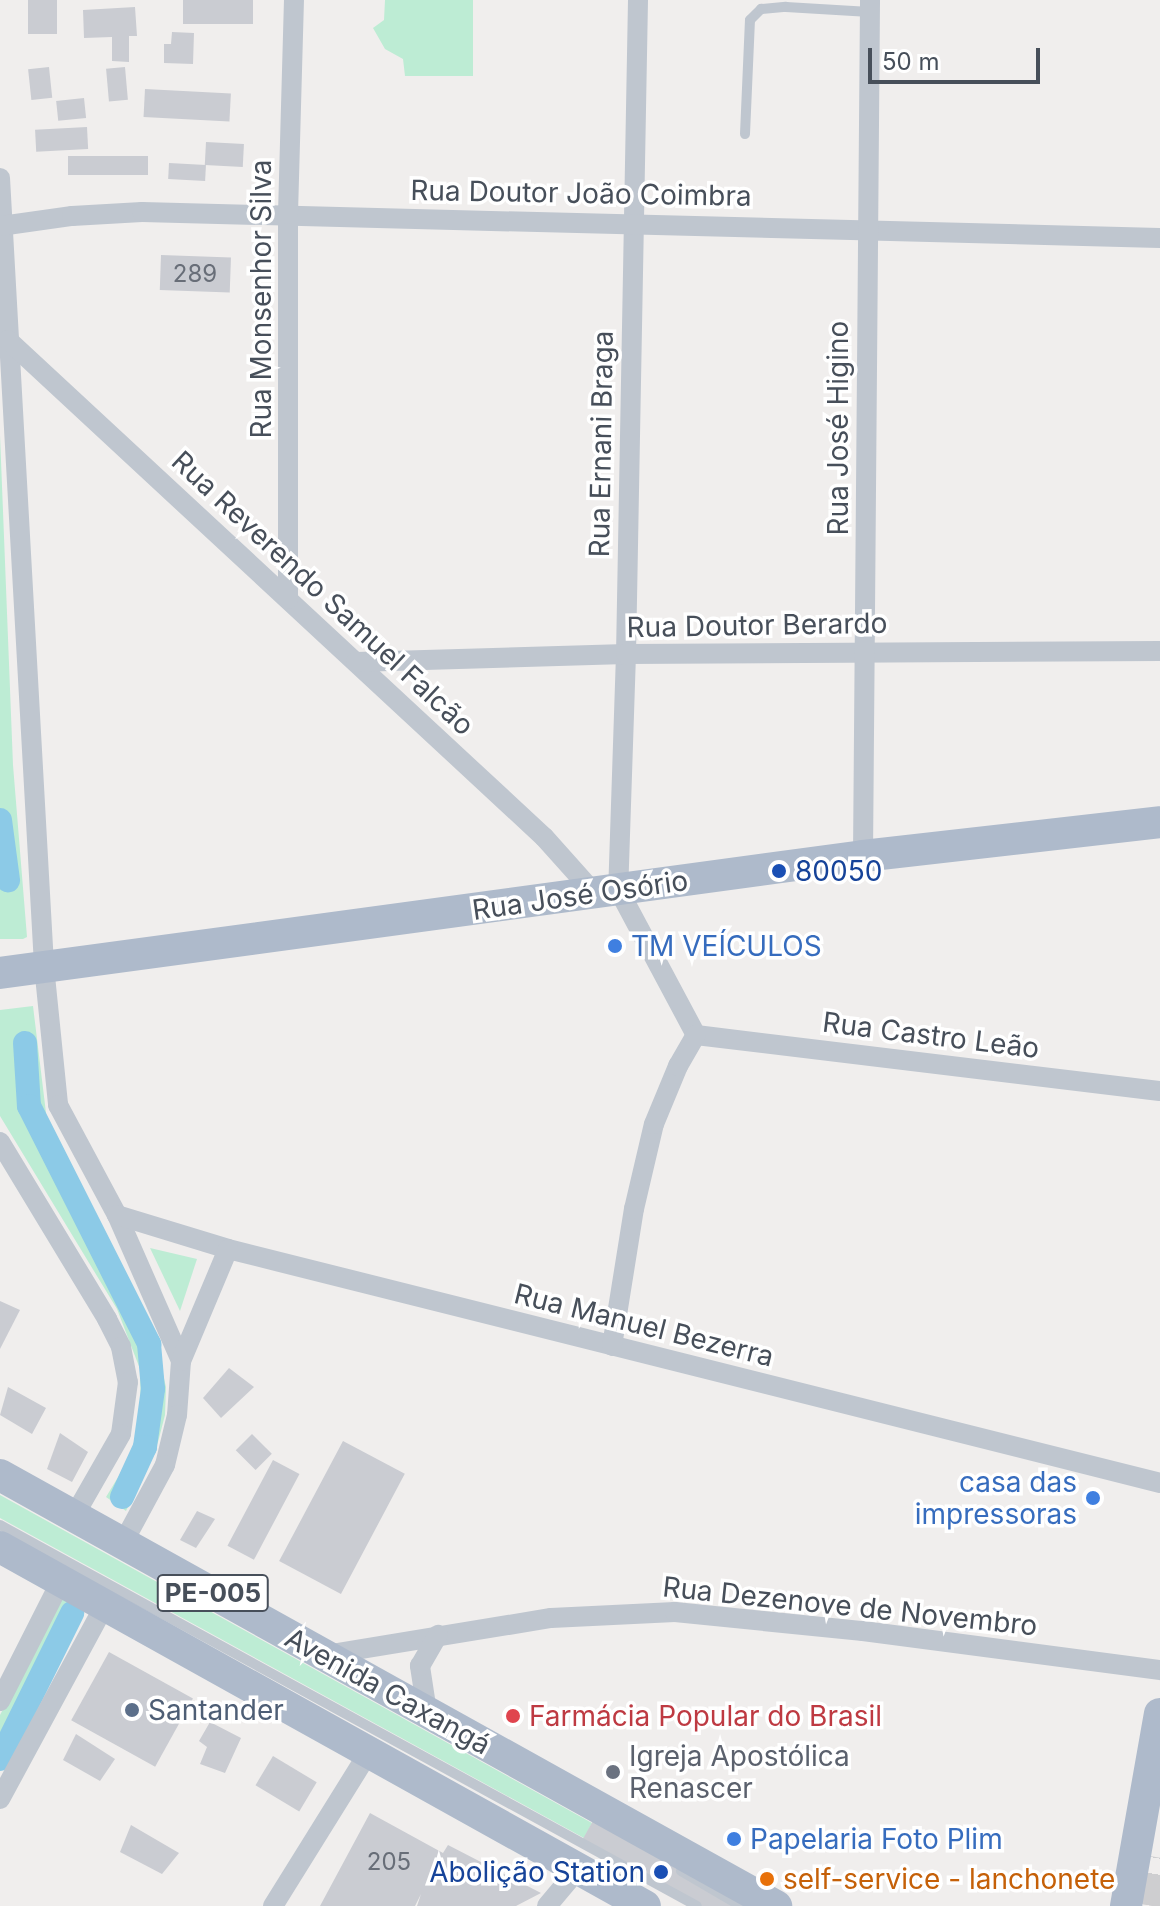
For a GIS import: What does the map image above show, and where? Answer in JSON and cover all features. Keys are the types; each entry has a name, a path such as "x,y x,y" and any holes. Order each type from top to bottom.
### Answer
{"main road":[{"name":"Rua José Osório","path":"0,973 863,856 1160,822"},
{"name":"Avenida Caxangá","path":"0,1475 776,1906"},
{"name":"PE-005","path":"0,1547 645,1906"},
{"path":"1126,1906 1160,1714"}],"street":[{"name":"Rua Monsenhor Silva","path":"288,599 288,214 294,0"},
{"name":"Rua Ernani Braga","path":"606,891 626,654 638,0"},
{"name":"Rua José Higino","path":"863,856 870,6"},
{"path":"0,178 44,966 58,1105 117,1215 181,1361"},
{"name":"Rua Doutor João Coimbra","path":"1,226 59,217 142,212 867,228 1160,238"},
{"name":"Rua Reverendo Samuel Falcão","path":"8,340 606,891 696,1035"},
{"name":"Rua Doutor Berardo","path":"356,662 626,654 1160,651"},
{"path":"612,1346 634,1209 654,1124 678,1066 696,1035"},
{"name":"Rua Castro Leão","path":"696,1035 1160,1091"},
{"path":"0,1142 107,1319 121,1347 128,1382 121,1434 74,1516"},
{"name":"Rua Manuel Bezerra","path":"117,1215 228,1249 1160,1483"},
{"path":"123,1543 165,1465 177,1415 181,1361 228,1249"},
{"path":"0,1701 61,1581"},
{"path":"0,1799 105,1605"},
{"name":"Rua Dezenove de Novembro","path":"325,1655 551,1618 675,1612 863,1631 1160,1670"},
{"path":"427,1712 420,1666 438,1635"},
{"path":"273,1906 369,1752"},
{"path":"547,1906 578,1869"}],"lane":[{"path":"745,134 750,20 761,9 870,6"},
{"path":"0,1525 697,1906"},
{"path":"664,1862 741,1906"}],"green space":[{"path":"385,0 473,0 473,76 405,76 403,59 385,49 373,28 384,20"},
{"path":"0,435 13,765 27,937 23,939 0,939"},
{"path":"33,1006 47,1121 156,1345 166,1387 165,1415 158,1442 126,1511 106,1497 134,1451 141,1418 140,1369 117,1309 0,1116 0,1010"},
{"path":"150,1248 197,1259 180,1311"},
{"path":"0,1495 592,1823 584,1838 0,1518"},
{"path":"63,1596 81,1608 0,1753 0,1715"}],"building":[{"path":"28,0 57,0 57,34 28,34"},
{"path":"183,0 253,0 253,24 183,24"},
{"path":"135,7 137,36 129,36 129,62 112,61 112,37 84,38 83,10"},
{"path":"172,32 194,33 193,64 164,63 164,44 171,44"},
{"path":"49,67 52,98 31,100 28,69"},
{"path":"125,67 128,100 109,102 106,69"},
{"path":"145,89 231,94 229,121 144,117"},
{"path":"84,98 86,118 58,121 56,101"},
{"path":"87,127 88,149 36,152 35,130"},
{"path":"206,142 244,144 243,167 205,165"},
{"path":"68,156 148,156 148,175 68,175"},
{"path":"169,163 206,165 205,181 168,179"},
{"path":"161,255 231,257 230,292 160,290"},
{"path":"0,1301 20,1310 0,1349"},
{"path":"229,1368 254,1387 221,1418 203,1398"},
{"path":"8,1387 46,1408 32,1434 0,1415"},
{"path":"60,1433 88,1452 72,1482 47,1469"},
{"path":"252,1434 272,1454 256,1470 236,1450"},
{"path":"343,1441 405,1474 341,1594 279,1561"},
{"path":"273,1460 299,1474 254,1560 227,1546"},
{"path":"197,1511 215,1519 196,1548 180,1540"},
{"name":"Santander","path":"109,1652 193,1699 155,1767 71,1720"},
{"path":"210,1722 241,1738 225,1773 200,1764 207,1747 199,1741"},
{"path":"76,1734 115,1759 100,1781 63,1760"},
{"path":"273,1756 317,1782 299,1811 255,1785"},
{"path":"370,1813 443,1853 448,1845 541,1893 516,1906 417,1906 421,1894 415,1906 320,1906"},
{"name":"Abolição Station","path":"594,1819 738,1906 692,1906 580,1844"},
{"path":"131,1825 179,1853 162,1874 120,1852"}],"waterway":[{"path":"0,820 8,880"},
{"path":"25,1043 29,1106 149,1344 153,1389 145,1447 122,1497"},
{"path":"0,1759 72,1613"}],"tunnel":[{"path":"1152,1906 1160,1858"}],"place":[{"name":"80050","path":"779,871"},
{"name":"TM VEÍCULOS","path":"615,946"},
{"name":"casa das impressoras","path":"1093,1498"},
{"name":"Santander","path":"132,1710"},
{"name":"Farmácia Popular do Brasil","path":"513,1716"},
{"name":"Igreja Apostólica Renascer","path":"613,1772"},
{"name":"Papelaria Foto Plim","path":"734,1839"},
{"name":"Abolição Station","path":"661,1872"},
{"name":"self-service - lanchonete","path":"767,1879"}]}
